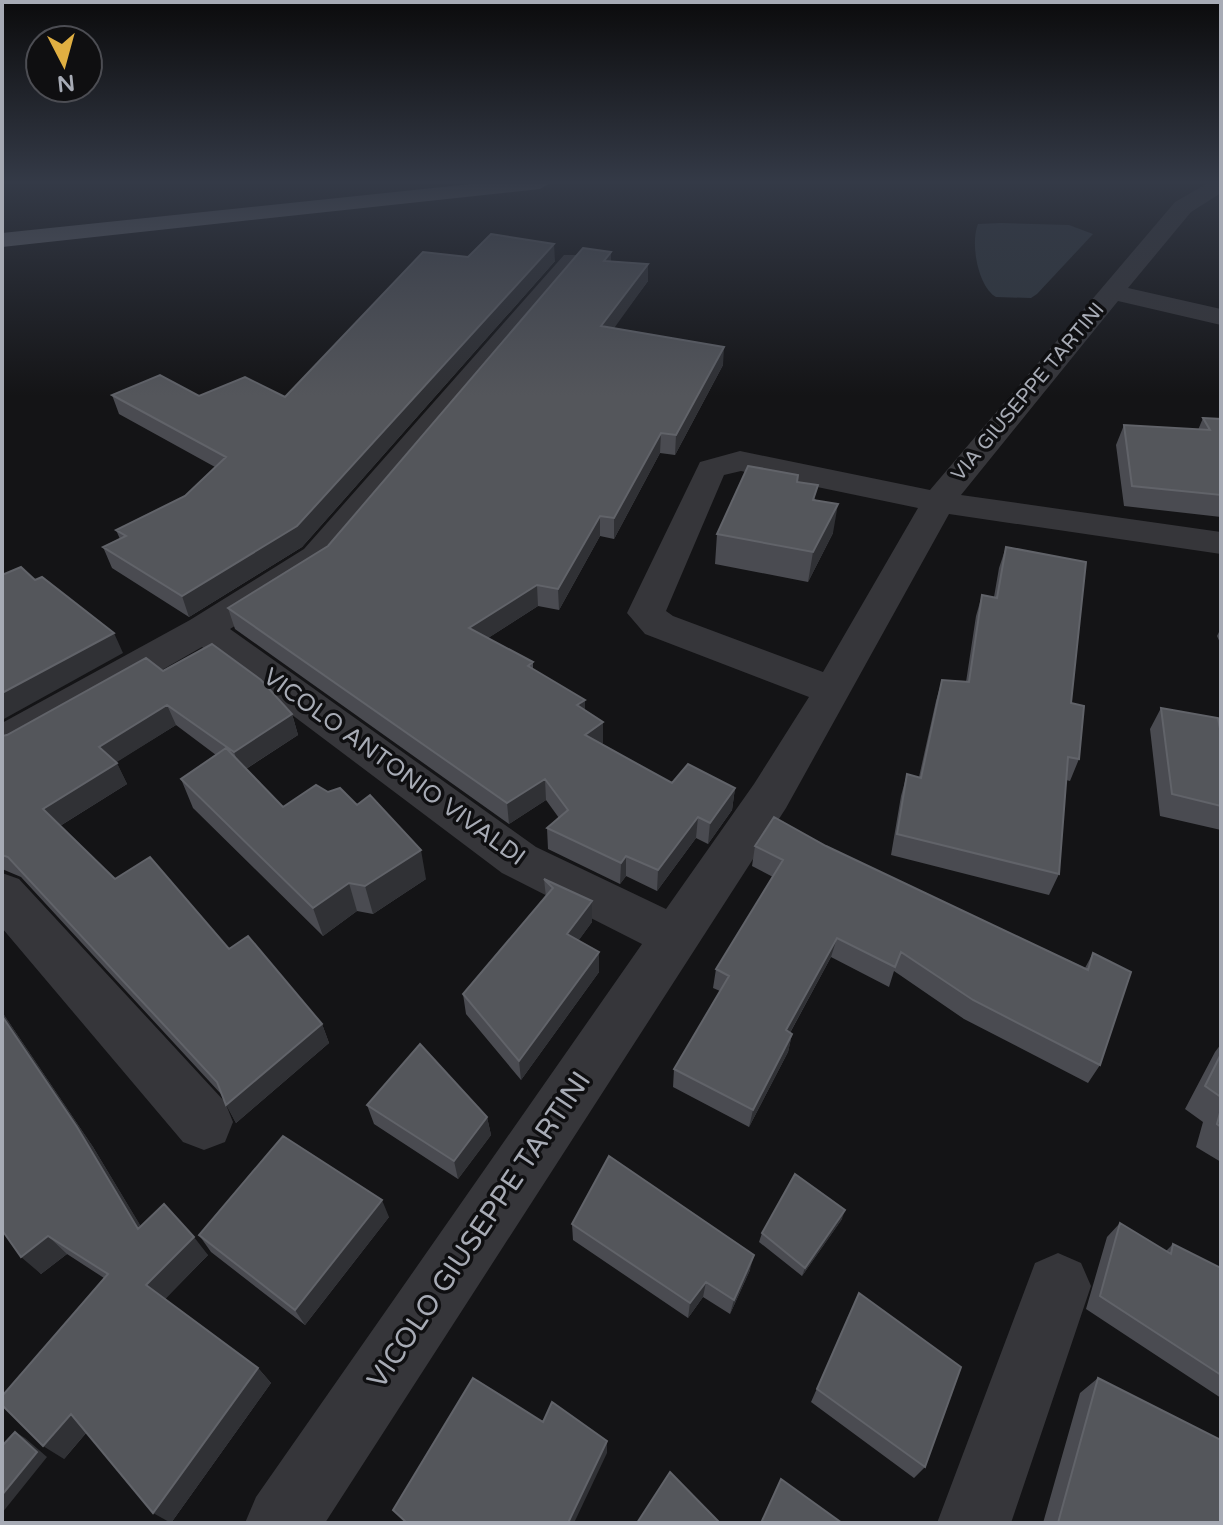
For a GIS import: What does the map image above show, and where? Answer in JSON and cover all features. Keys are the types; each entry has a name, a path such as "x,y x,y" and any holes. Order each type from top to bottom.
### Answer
{"street":[{"name":"VIA GIUSEPPE TARTINI","path":"677,938 833,691 938,502 1143,254"},
{"path":"2,742 204,629 317,557 572,260"},
{"path":"1111,292 1221,317"},
{"name":"VIA GIUSEPPE TARTINI","path":"833,691 659,625 646,613 711,469 740,461 938,502"},
{"path":"938,502 1221,543"},
{"name":"VICOLO ANTONIO VIVALDI","path":"204,629 519,860 677,938"},
{"path":"2,893 204,1122"},
{"name":"VICOLO GIUSEPPE TARTINI","path":"282,1523 677,938"},
{"path":"974,1523 1058,1286"}],"shaded area":[{"path":"975,254 1074,254 1031,298 996,297 984,284"}],"building":[{"path":"421,254 468,257 471,254 545,254 297,526 182,596 103,547 126,536 116,530 185,496 226,457 112,395 160,375 199,396 245,377 285,397"},
{"path":"578,254 609,254 604,261 648,264 601,326 724,347 676,435 661,433 614,518 600,516 558,589 537,585 469,628 533,662 528,666 585,700 577,705 603,722 585,735 672,783 688,764 735,788 710,823 698,817 658,870 626,856 621,863 547,828 568,810 545,779 507,803 228,608 328,546"},
{"path":"1203,418 1221,419 1221,495 1132,486 1124,425 1210,430"},
{"path":"748,466 798,475 797,482 818,485 813,500 838,504 813,552 717,534"},
{"path":"1006,547 1086,562 1071,703 1084,706 1079,759 1068,757 1059,874 897,834 907,774 921,778 942,680 969,682 982,595 997,598"},
{"path":"21,567 35,580 42,577 114,633 2,693 2,575"},
{"path":"212,644 261,680 292,714 234,752 167,705 99,747 117,763 43,809 115,879 150,857 229,949 248,936 322,1024 226,1105 217,1082 8,857 2,855 2,736 146,658 163,671"},
{"path":"1161,708 1218,718 1221,734 1221,806 1172,794"},
{"path":"226,748 283,807 316,785 328,792 340,788 357,805 370,795 421,850 365,886 349,883 313,908 181,779"},
{"path":"774,817 826,846 1088,970 1093,953 1131,972 1100,1065 973,1000 901,952 895,967 837,938 786,1030 792,1034 753,1110 674,1069 729,976 716,969 783,860 755,846"},
{"path":"544,879 592,901 567,934 599,952 519,1061 463,994 553,888"},
{"path":"2,1016 77,1127 138,1229 164,1204 194,1237 146,1285 258,1368 153,1513 71,1414 43,1446 2,1405 2,1396 108,1274 48,1236 21,1257 2,1230"},
{"path":"420,1044 487,1117 454,1161 367,1105"},
{"path":"1221,1054 1221,1097 1205,1086"},
{"path":"283,1136 382,1200 295,1310 199,1235"},
{"path":"609,1156 754,1255 734,1300 706,1282 690,1303 572,1224"},
{"path":"795,1174 845,1210 805,1268 762,1233"},
{"path":"1120,1223 1171,1254 1173,1244 1221,1268 1221,1375 1100,1296"},
{"path":"859,1293 961,1367 925,1467 817,1389"},
{"path":"473,1378 543,1422 552,1402 607,1441 568,1523 407,1523 393,1510"},
{"path":"1098,1378 1221,1440 1221,1523 1058,1523"},
{"path":"15,1432 37,1452 2,1495 2,1446"},
{"path":"670,1472 720,1523 637,1523"},
{"path":"781,1479 842,1523 761,1523"}]}
